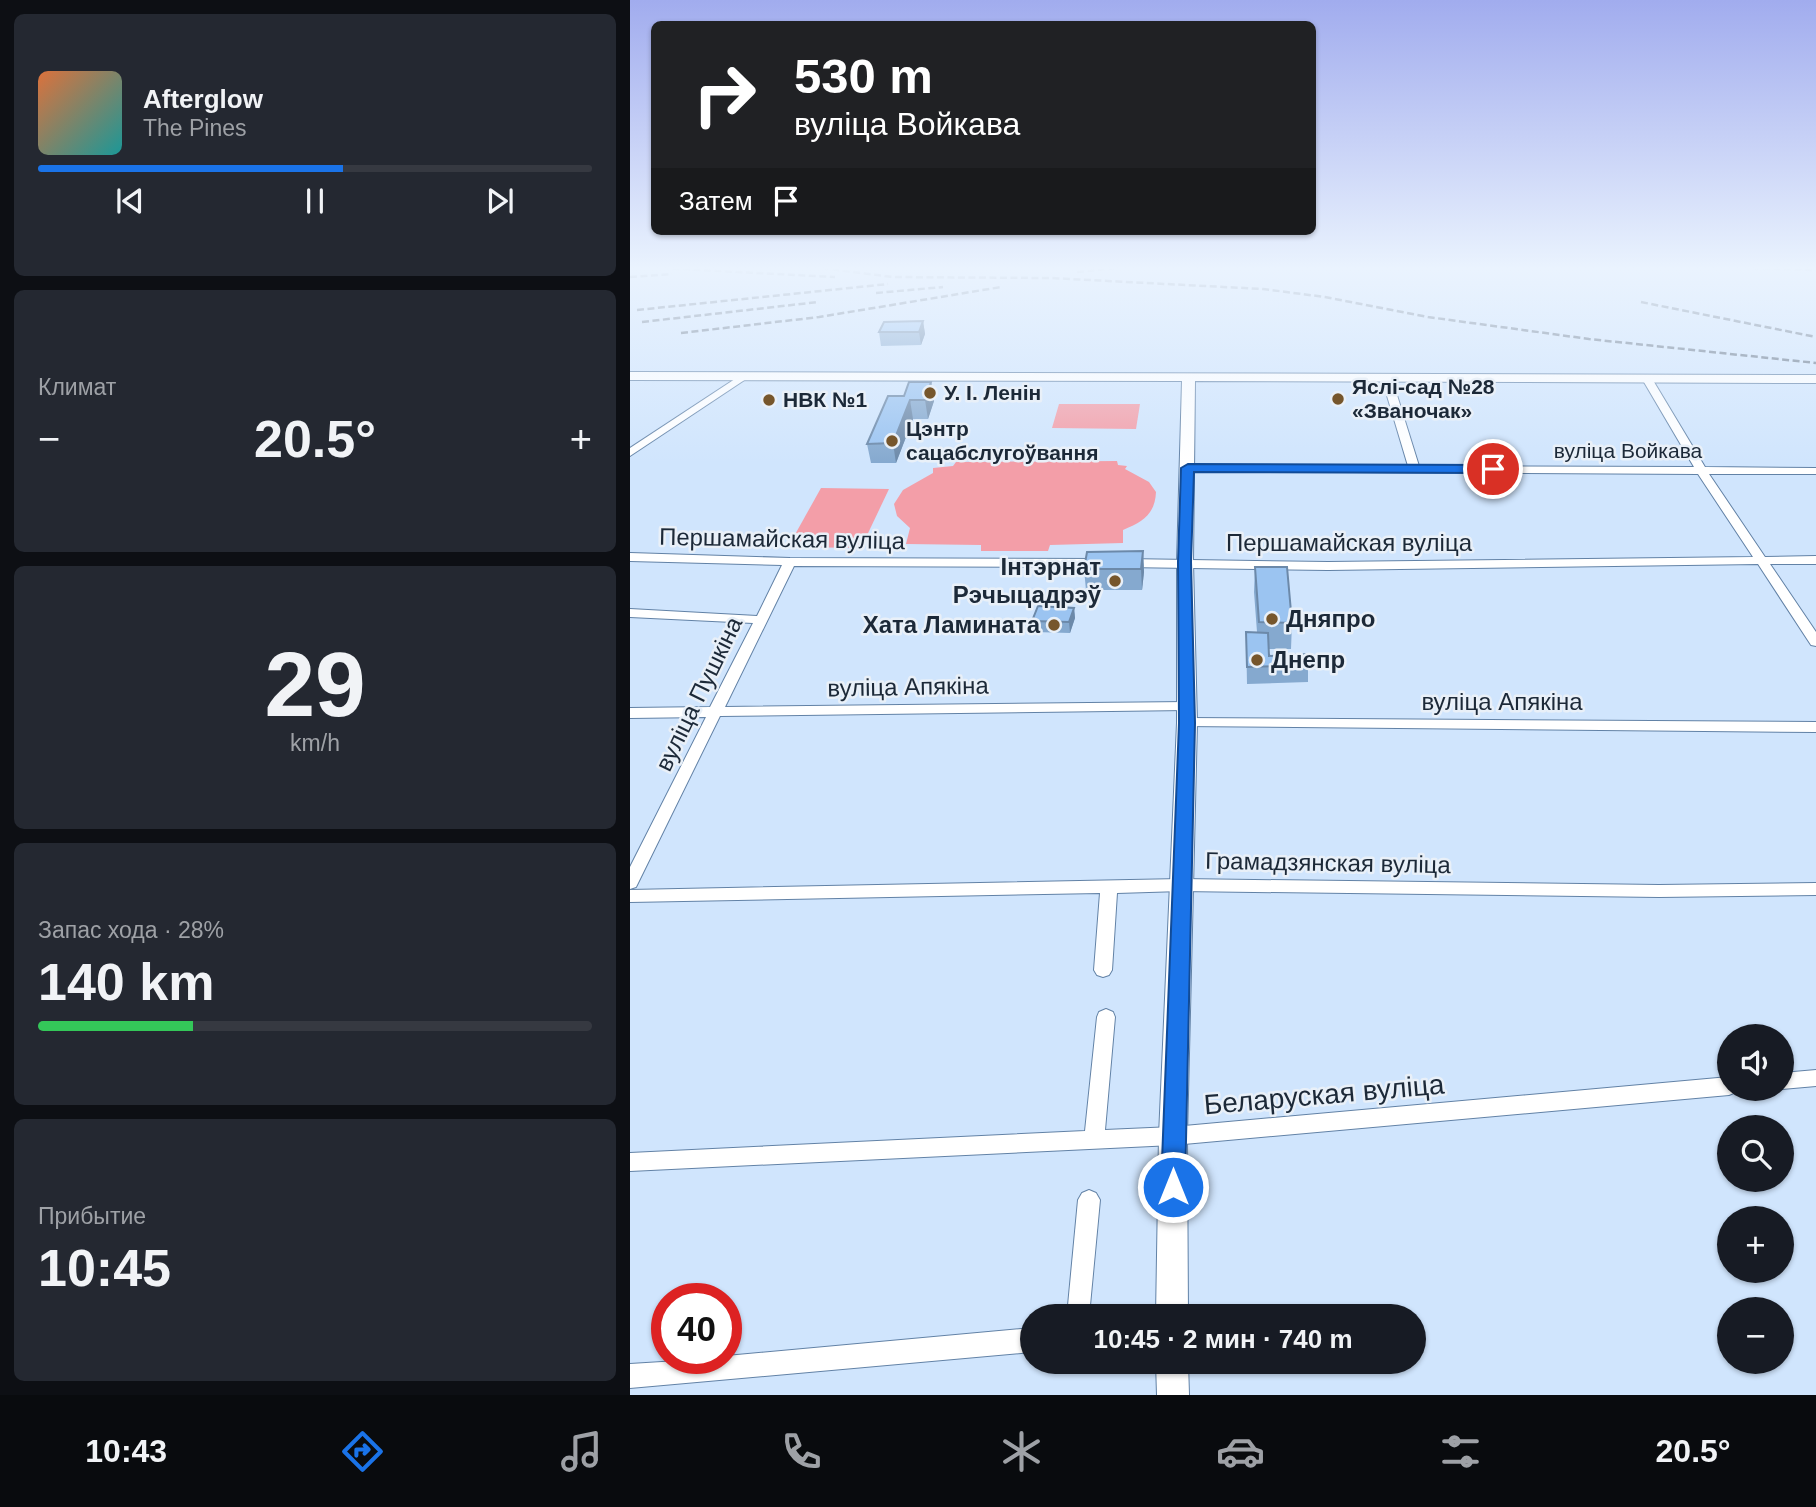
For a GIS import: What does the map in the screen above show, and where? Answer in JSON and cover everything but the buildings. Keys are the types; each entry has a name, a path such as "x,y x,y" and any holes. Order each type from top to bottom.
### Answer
{"street":[{"path":"630,376 1816,379"},
{"path":"630,453 744,377"},
{"path":"1172,1304 1173,1136 1187,714 1185,562 1189,377"},
{"path":"1646,377 1702,471 1816,642"},
{"path":"1387,379 1414,468"},
{"name":"вуліца Войкава","path":"1188,468 1816,471"},
{"name":"Першамайская вуліца","path":"630,557 790,562 1185,562 1328,566 1816,559"},
{"name":"вуліца Пушкіна","path":"630,883 790,562"},
{"path":"630,613 761,620"},
{"name":"вуліца Апякіна","path":"630,713 1187,714 1816,727"},
{"name":"Грамадзянская вуліца","path":"630,896 1181,885 1659,891 1816,889"},
{"path":"1103,970 1109,887"},
{"path":"1094,1140 1106,1017"},
{"path":"1794,1080 1816,1078"},
{"name":"Беларуская вуліца","path":"630,1162 1173,1136 1717,1087"},
{"path":"1079,1304 1088,1200"},
{"path":"630,1376 1020,1341"},
{"path":"1172,1374 1173,1395"}],"shaded area":[{"path":"1059,404 1140,404 1136,429 1052,428"},
{"path":"1117,461 1118,465 1127,466 1125,469 1149,482 1156,492 1153,507 1146,517 1123,530 1123,543 1050,545 1048,551 981,551 981,545 906,544 910,528 897,516 894,504 903,490 933,473 933,468 953,466 956,462"},
{"path":"821,488 889,489 861,548 788,547"}],"railway":[{"path":"1546,333 1816,363"},
{"path":"1796,333 1816,337"}],"place":[{"name":"У. І. Ленін","path":"930,393"},
{"name":"Яслі-сад №28 «Званочак»","path":"1338,399"},
{"name":"НВК №1","path":"769,400"},
{"name":"Цэнтр сацабслугоўвання","path":"892,441"},
{"name":"Інтэрнат Рэчыцадрэў","path":"1115,581"},
{"name":"Дняпро","path":"1272,619"},
{"name":"Хата Ламината","path":"1054,625"},
{"name":"Днепр","path":"1257,660"}],"route":[{"path":"1173,1187 1182,814 1187,723 1185,562 1188,468 1493,469"}]}
